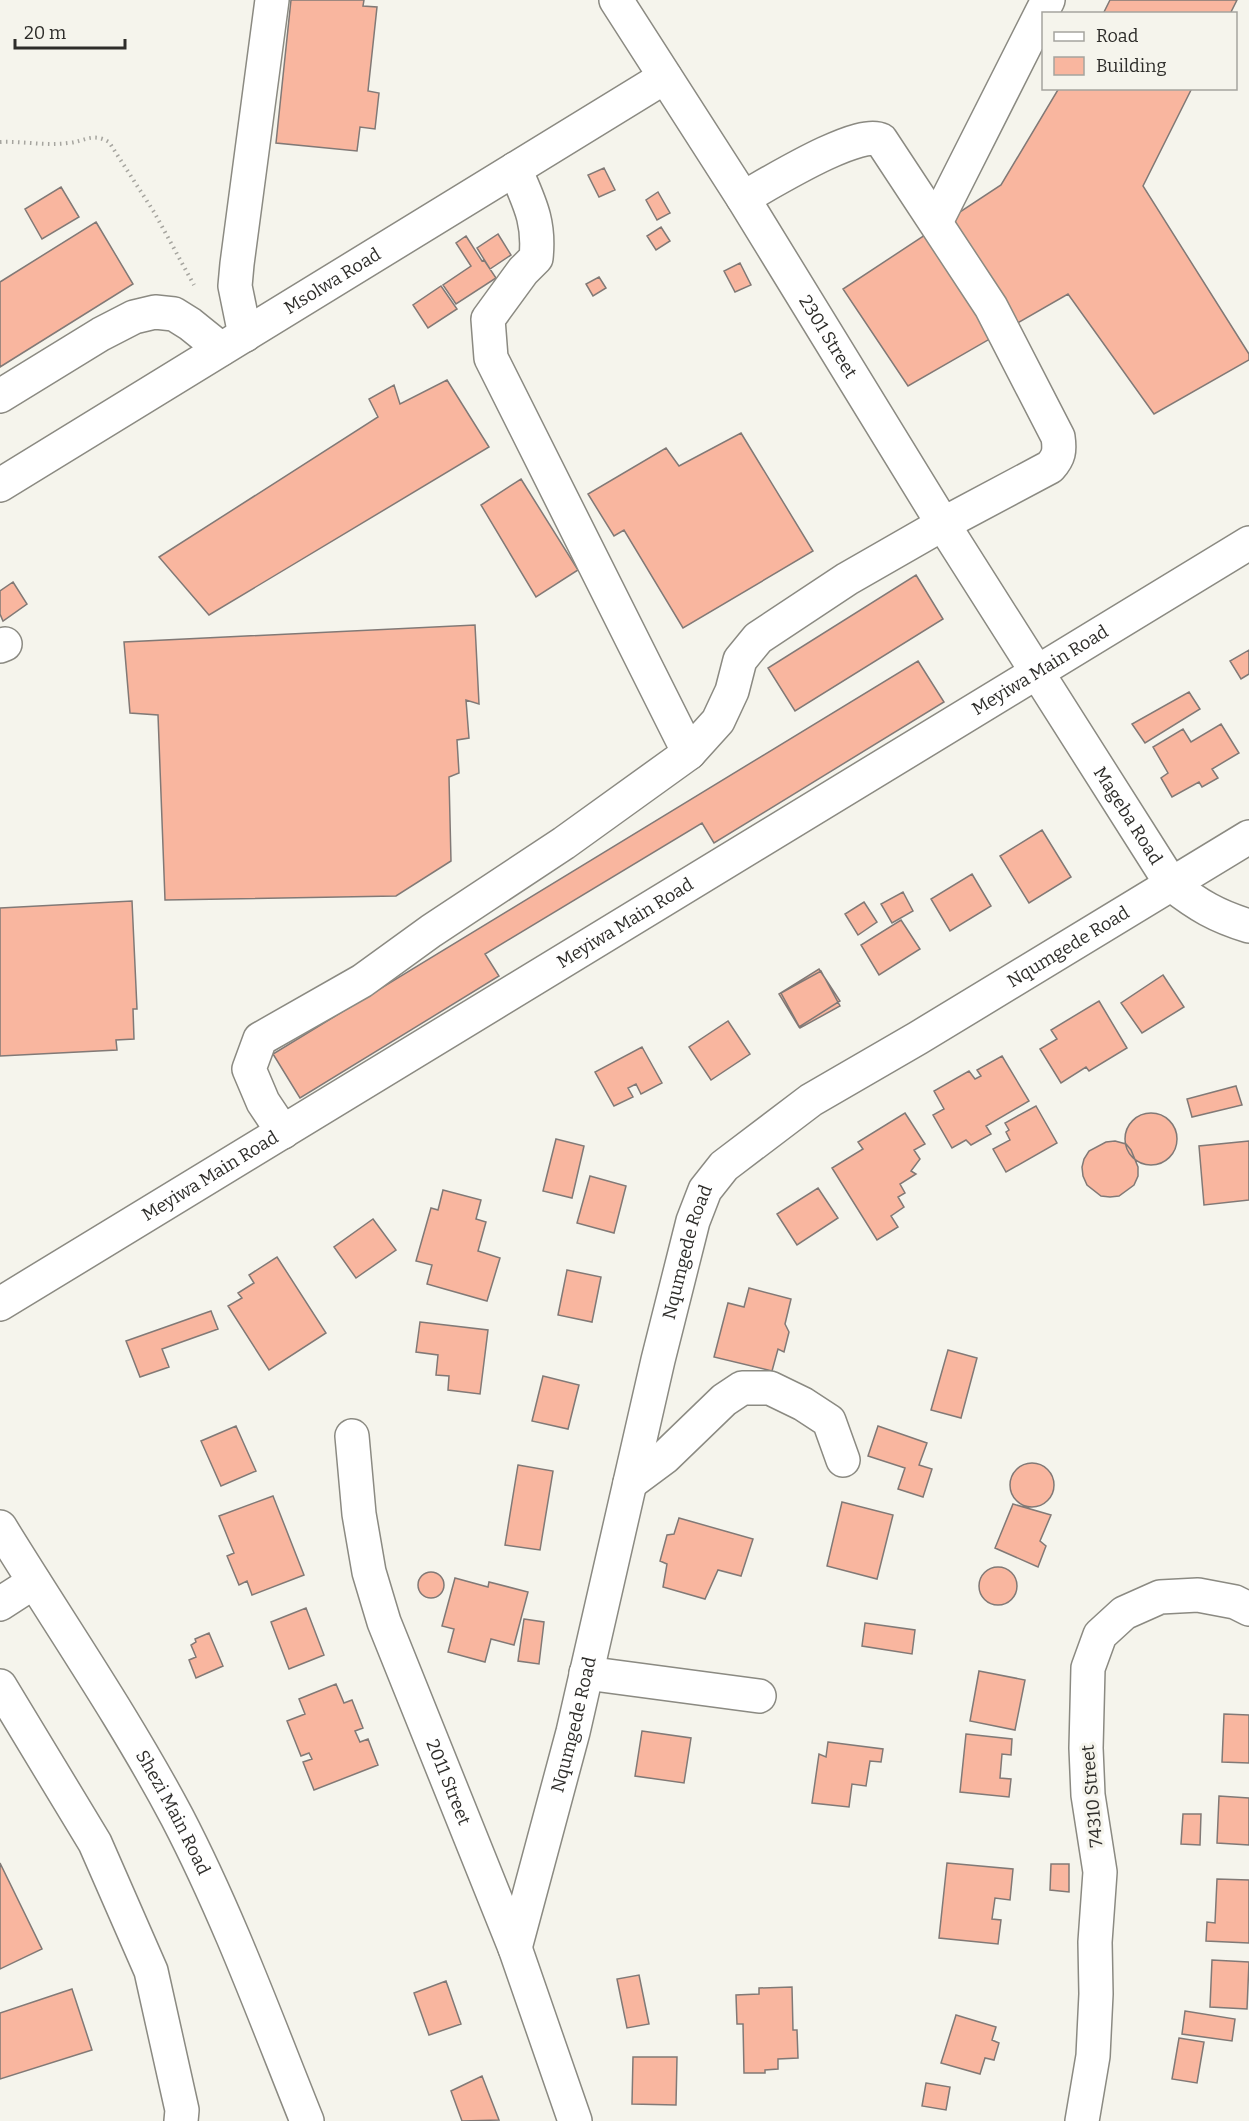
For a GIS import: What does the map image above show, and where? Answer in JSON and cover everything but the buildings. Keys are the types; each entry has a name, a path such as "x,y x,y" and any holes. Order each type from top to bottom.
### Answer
{"street":[{"path":"0,396 101,334 134,317 155,312 174,314 190,324 233,342 237,264 272,0"},
{"name":"2301 Street","path":"616,0 743,198 1036,673"},
{"path":"936,222 1048,0"},
{"name":"Msolwa Road","path":"0,485 665,77"},
{"path":"283,1132 263,1102 249,1069 260,1039 362,981 431,931 564,843 688,753 718,721 732,691 740,660 758,638 848,579 943,524 1050,467 1058,459 1060,448 1058,437 991,307 881,140 866,138 841,145 743,198"},
{"path":"515,169 534,215 539,236 536,258 523,271 488,319 491,358 688,753"},
{"name":"Meyiwa Main Road","path":"0,1304 1249,543"},
{"name":"Mageba Road","path":"1036,673 1172,885 1200,907 1249,926"},
{"name":"Nqumgede Road","path":"515,1948 573,1732 658,1360 693,1221 705,1190 724,1166 811,1100 918,1038 1249,837"},
{"path":"630,1483 665,1457 724,1400 742,1388 770,1388 803,1404 829,1421 843,1460"},
{"name":"2011 Street","path":"352,1436 359,1514 369,1572 384,1622 515,1948 575,2121"},
{"name":"Shezi Main Road","path":"0,1527 117,1712 177,1817 220,1907 307,2121"},
{"path":"0,1604 34,1582"},
{"name":"74310 Street","path":"1082,2121 1094,2056 1095,1942 1100,1872 1088,1795 1086,1748 1088,1668 1100,1635 1124,1613 1160,1597 1198,1595 1235,1602 1249,1609"},
{"path":"586,1673 759,1696"},
{"path":"0,1686 95,1843 151,1971 182,2110 181,2121"}],"path":[{"path":"0,142 70,143 92,136 109,142 154,212 200,295"}]}
